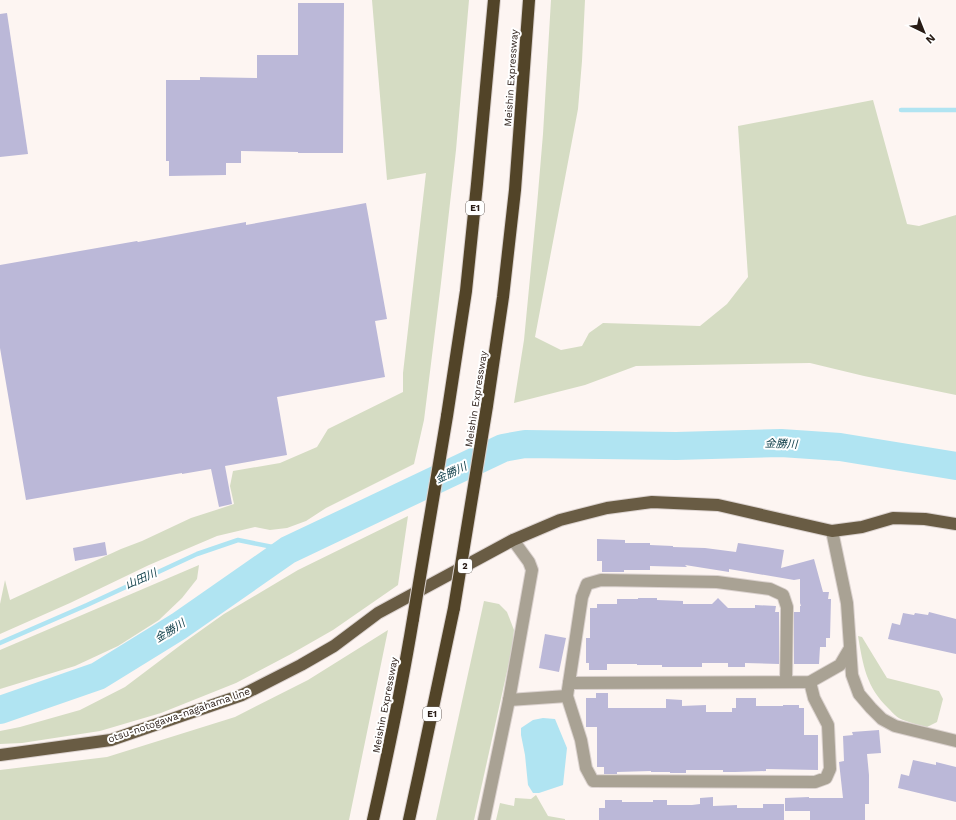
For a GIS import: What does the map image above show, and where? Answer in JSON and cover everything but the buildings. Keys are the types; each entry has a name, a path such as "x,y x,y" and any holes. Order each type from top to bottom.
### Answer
{"highway":[{"name":"Meishin Expressway","path":"373,820 405,666 466,291 494,0"},
{"name":"Meishin Expressway","path":"409,820 454,608 487,406 503,297 515,190 530,0"}],"main road":[{"name":"otsu-notogawa-nagahama line","path":"0,755 111,740 242,695 302,665 334,646 378,613 513,540 560,520 607,508 652,502 718,505 832,531 862,527 893,518 925,519 956,524"}],"street":[{"path":"832,531 847,603 852,675 859,694 882,719 895,726 956,741"},
{"path":"484,820 509,700 532,570 529,562 513,540"},
{"path":"786,682 787,607 783,594 770,589 717,582 601,580 587,584 582,596 567,696 581,740 586,768 593,781 815,782 826,778 830,768 828,725 814,698 810,682"},
{"path":"569,683 810,682 840,665 850,648"},
{"path":"509,700 567,696"}],"green space":[{"path":"372,0 469,0 456,150 441,283 424,420 414,464 326,508 306,521 287,528 270,530 255,527 217,536 149,565 70,603 0,634 0,604 5,580 10,600 191,518 234,504 230,486 233,471 280,463 317,447 328,429 403,392 403,373 426,173 387,180"},
{"path":"551,0 585,0 578,109 535,337 561,350 582,346 589,333 603,323 700,326 727,304 748,277 738,126 873,100 907,224 919,226 956,215 956,395 810,363 636,366 585,385 514,403 524,340 537,205"},
{"path":"408,516 398,585 333,630 291,654 236,683 161,713 100,731 22,743 0,744 0,731 20,727 80,710 125,687 224,614 298,570"},
{"path":"199,565 197,579 182,598 159,620 118,646 75,666 0,689 0,650"},
{"path":"484,601 499,604 507,612 514,630 512,649 474,820 436,820"},
{"path":"388,630 349,820 0,820 0,770 107,757 235,717 308,680"},
{"path":"858,636 862,637 887,678 939,691 943,699 937,722 927,727 903,720 895,715 881,701 870,684 864,666"},
{"path":"536,795 548,816 565,820 496,820 500,803 514,806 515,798 531,799"}],"water":[{"path":"543,718 555,719 567,748 563,785 539,793 533,793 528,785 521,728 533,720"}],"waterway":[{"path":"901,110 956,110"},
{"name":"金勝川","path":"0,710 98,676 179,626 288,550 503,448 525,444 676,446 781,443 840,447 956,466"},
{"name":"山田川","path":"0,643 197,554 238,540 288,550"}]}
